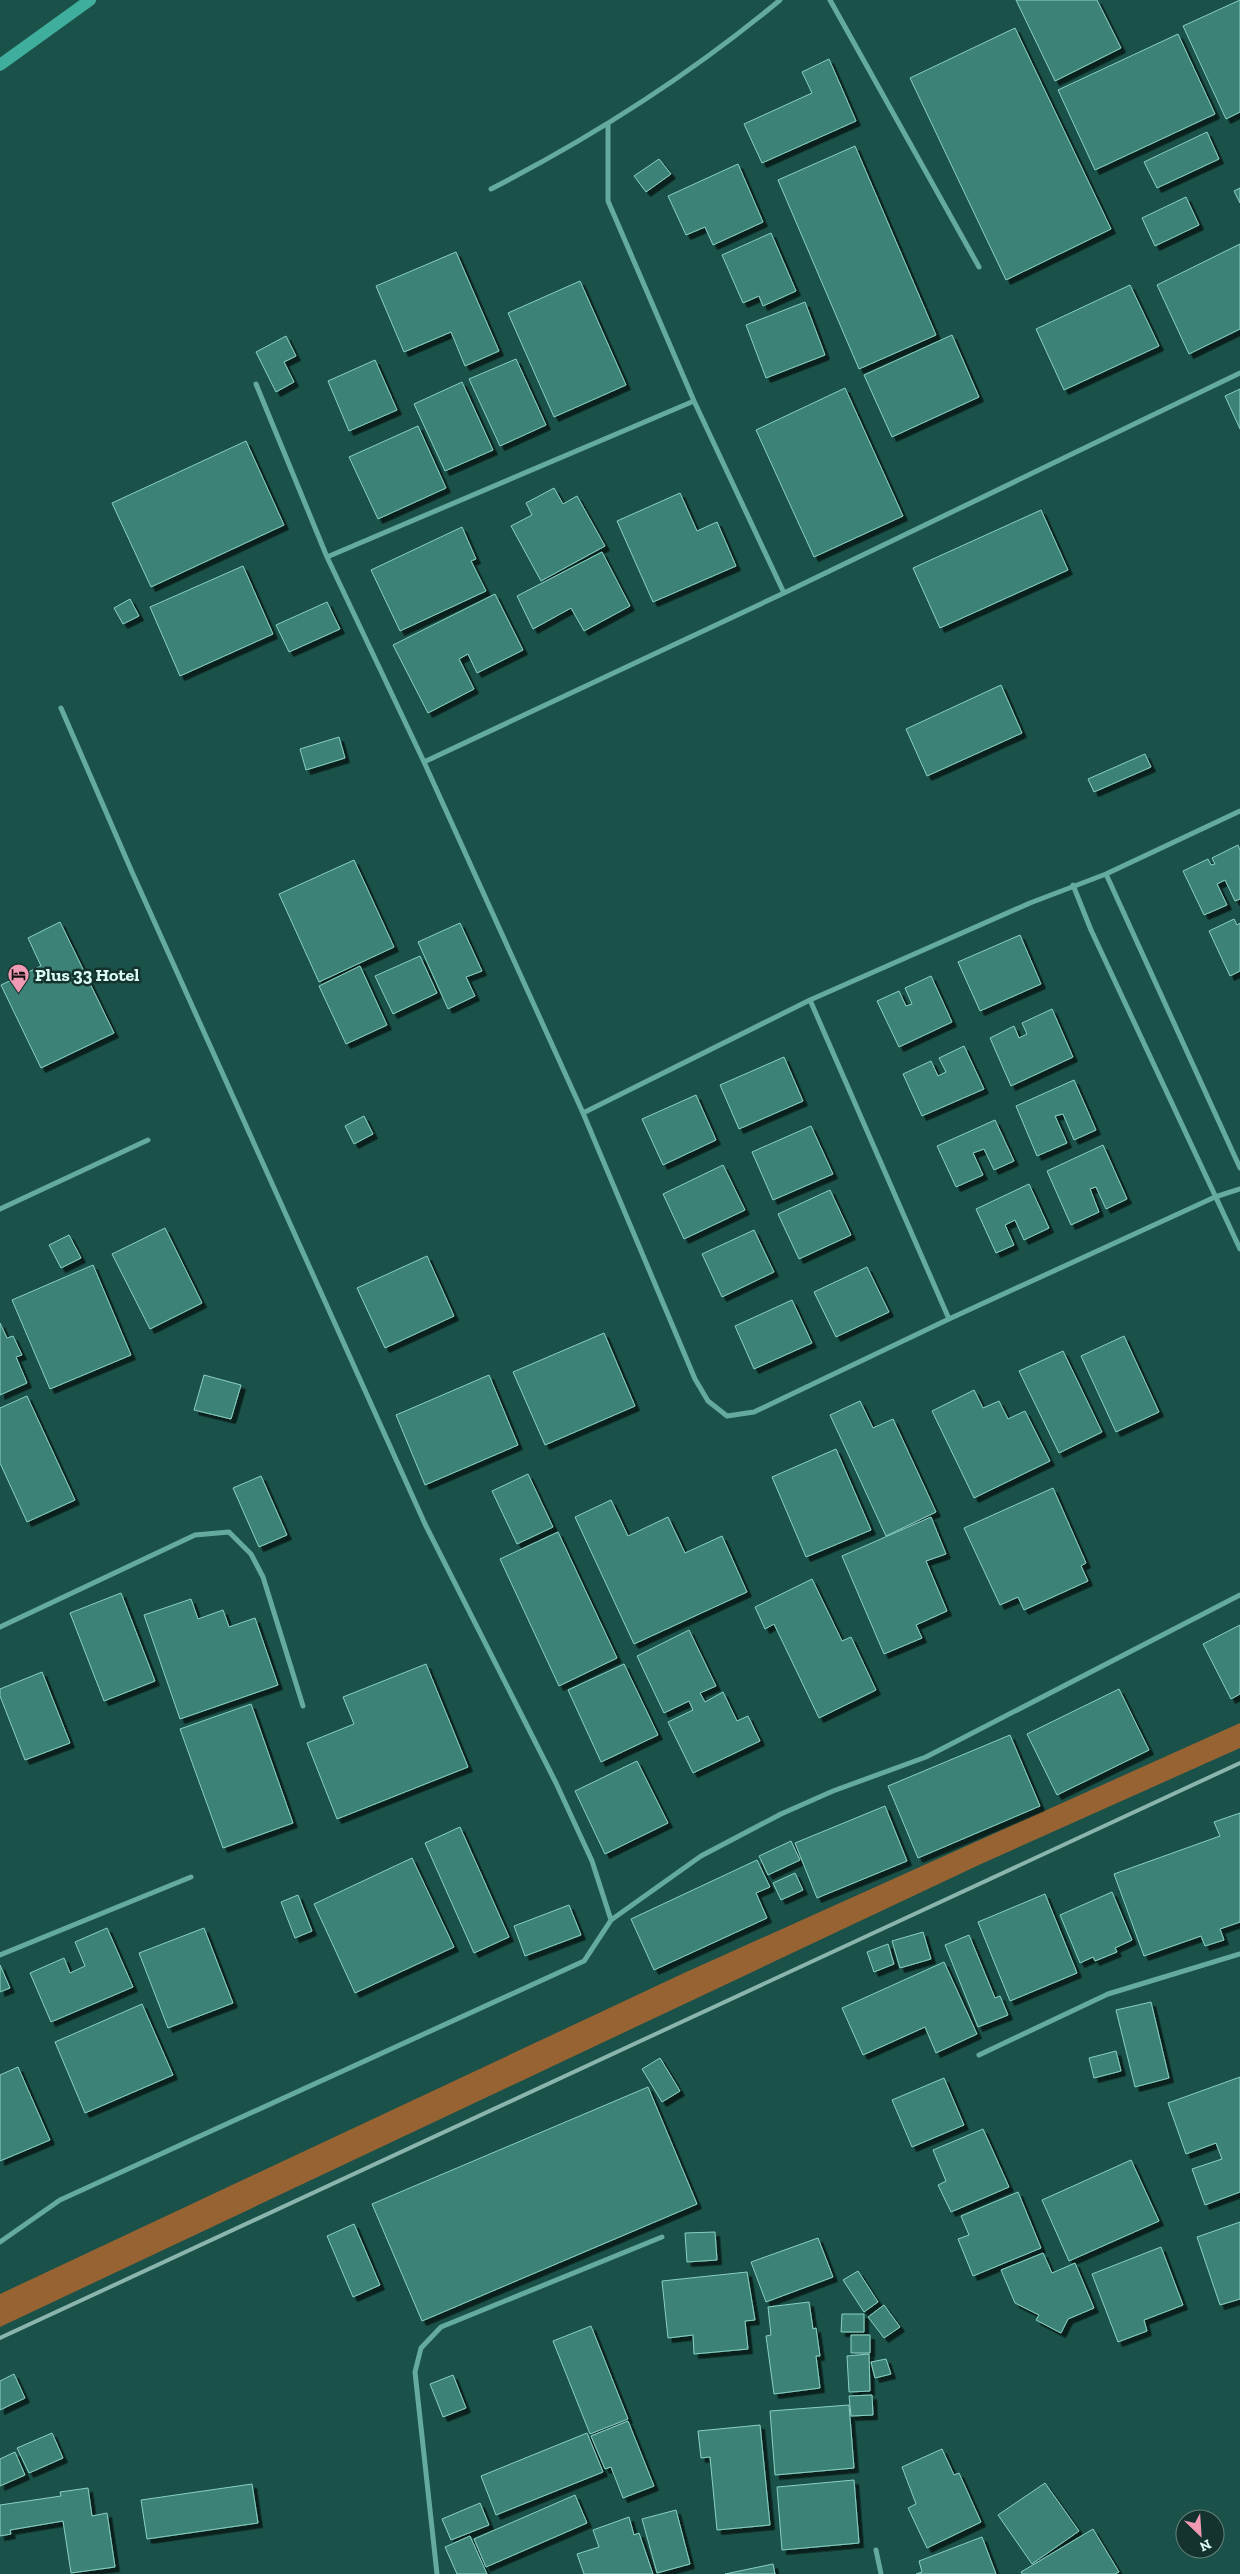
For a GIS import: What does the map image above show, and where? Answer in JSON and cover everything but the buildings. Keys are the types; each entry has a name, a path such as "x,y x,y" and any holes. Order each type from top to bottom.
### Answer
{"main road":[{"path":"0,65 90,0"}],"street":[{"path":"491,189 539,165 608,124 689,72 780,0"},
{"path":"830,0 979,267"},
{"path":"608,124 608,201 694,401 784,593"},
{"path":"424,762 784,593 1240,373"},
{"path":"256,384 327,557 424,762 583,1113 695,1379 708,1401 727,1416 754,1412 949,1319 1215,1198 1240,1189"},
{"path":"327,557 694,401"},
{"path":"61,708 132,872 425,1524 556,1784 592,1861 611,1920"},
{"path":"583,1113 810,1000 1073,885 1106,874 1240,811"},
{"path":"1106,874 1240,1168"},
{"path":"1073,885 1091,930 1240,1249"},
{"path":"810,1000 949,1319"},
{"path":"0,1209 148,1140"},
{"path":"0,1627 195,1535 229,1532 251,1554 263,1577 303,1706"},
{"path":"0,2242 60,2200 584,1960 611,1920 701,1856 780,1814 833,1791 926,1757 1240,1595"},
{"path":"0,1955 191,1877"},
{"path":"979,2055 1108,1994 1240,1954"},
{"path":"437,2574 415,2372 421,2348 441,2327 662,2237"},
{"path":"876,2550 881,2574"}],"shaded area":[{"path":"1240,1723 1240,1748 981,1864 0,2327 0,2294 684,1973"}],"railway":[{"path":"0,2338 1240,1763"}],"place":[{"name":"Plus 33 Hotel","path":"19,994"}]}
